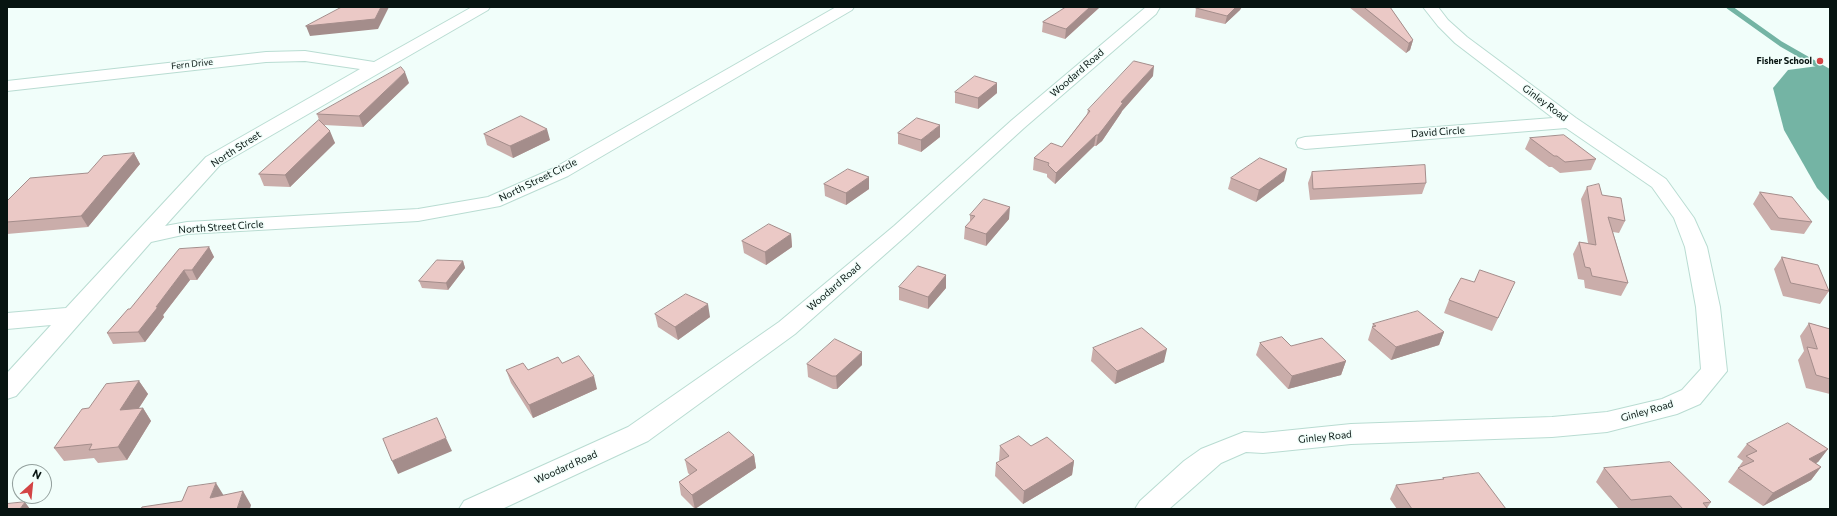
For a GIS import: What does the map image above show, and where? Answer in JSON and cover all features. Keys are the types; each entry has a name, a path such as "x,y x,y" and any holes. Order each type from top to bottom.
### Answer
{"street":[{"name":"North Street","path":"7,390 72,315 213,161 242,143 483,7"},
{"name":"North Street Circle","path":"143,237 187,228 418,215 493,202 561,172 847,7"},
{"name":"Woodard Road","path":"474,509 638,434 787,328 901,230 1018,124 1151,11 1153,7"},
{"name":"Ginley Road","path":"1150,509 1194,469 1211,456 1244,442 1263,443 1351,434 1552,427 1599,423 1668,407 1691,397 1714,371 1708,307 1696,247 1684,218 1659,183 1570,122 1461,40 1443,23 1430,7"},
{"name":"Fern Drive","path":"7,86 266,57 305,56 377,67"},
{"name":"David Circle","path":"1305,143 1570,122"},
{"path":"7,321 72,315"}],"shaded area":[{"path":"1818,66 1830,72 1830,202 1817,188 1784,130 1773,88 1788,70"}],"building":[{"path":"342,7 381,7 375,19 306,26"},
{"path":"1066,7 1090,7 1066,29 1043,22"},
{"path":"1236,7 1227,16 1196,8"},
{"path":"1364,7 1390,7 1413,40 1409,43"},
{"path":"1134,61 1154,66 1121,102 1123,103 1098,135 1096,135 1056,173 1048,165 1049,163 1034,158 1051,143 1062,147 1090,111 1088,110"},
{"path":"401,67 405,72 359,116 317,114"},
{"path":"975,76 997,83 978,98 955,92"},
{"path":"521,116 547,129 510,146 484,134"},
{"path":"917,118 940,125 921,140 898,133"},
{"path":"319,120 330,131 285,175 259,174"},
{"path":"1564,135 1596,159 1565,162 1557,156 1554,156 1530,138"},
{"path":"134,153 81,216 7,222 7,201 30,178 88,173 103,156"},
{"path":"1260,158 1287,169 1259,190 1231,178"},
{"path":"1425,165 1426,183 1313,189 1312,172"},
{"path":"848,169 869,177 846,193 824,184"},
{"path":"1599,184 1602,195 1621,198 1625,221 1608,217 1628,283 1592,276 1590,268 1585,267 1579,242 1596,245 1587,187"},
{"path":"1760,192 1792,197 1812,222 1779,218"},
{"path":"984,199 1010,207 986,234 965,227 975,216 970,215"},
{"path":"769,224 791,234 765,252 742,241"},
{"path":"209,247 192,270 184,270 138,332 107,333 128,309 130,309 179,249"},
{"path":"1782,257 1818,265 1829,291 1791,283"},
{"path":"437,260 463,261 446,283 419,281"},
{"path":"918,266 946,275 928,297 899,287"},
{"path":"1480,270 1515,282 1498,318 1449,300 1461,278 1474,282"},
{"path":"686,294 708,304 675,327 655,314"},
{"path":"1418,311 1444,332 1396,347 1372,327 1376,326 1373,324"},
{"path":"1809,323 1830,329 1830,379 1816,375 1807,347 1817,349"},
{"path":"1142,328 1167,349 1117,371 1093,348"},
{"path":"1282,337 1291,346 1322,338 1346,361 1292,376 1260,343"},
{"path":"835,339 862,352 836,376 832,376 807,364"},
{"path":"579,356 594,376 529,405 506,370 523,363 528,370 558,357 562,363"},
{"path":"139,381 120,410 143,408 118,447 89,450 92,444 54,448 82,409 89,408 106,384"},
{"path":"437,418 446,438 392,461 383,439"},
{"path":"1788,423 1828,449 1809,459 1821,467 1773,493 1738,468 1754,461 1746,456 1757,451 1747,444"},
{"path":"729,432 754,455 692,495 679,482 697,470 685,460"},
{"path":"1019,436 1031,446 1047,437 1074,461 1024,491 996,463 1009,456 1000,446"},
{"path":"1670,462 1711,502 1703,503 1708,509 1683,509 1671,496 1631,500 1604,468"},
{"path":"1479,473 1506,509 1412,509 1396,485 1444,479 1443,478"},
{"path":"216,483 210,498 243,491 237,509 141,509 142,507 182,501 188,487"},
{"path":"7,504 24,504 20,509 7,509"}],"waterway":[{"path":"1729,7 1781,44 1830,72"}],"place":[{"name":"Fisher School","path":"1820,61"}]}
